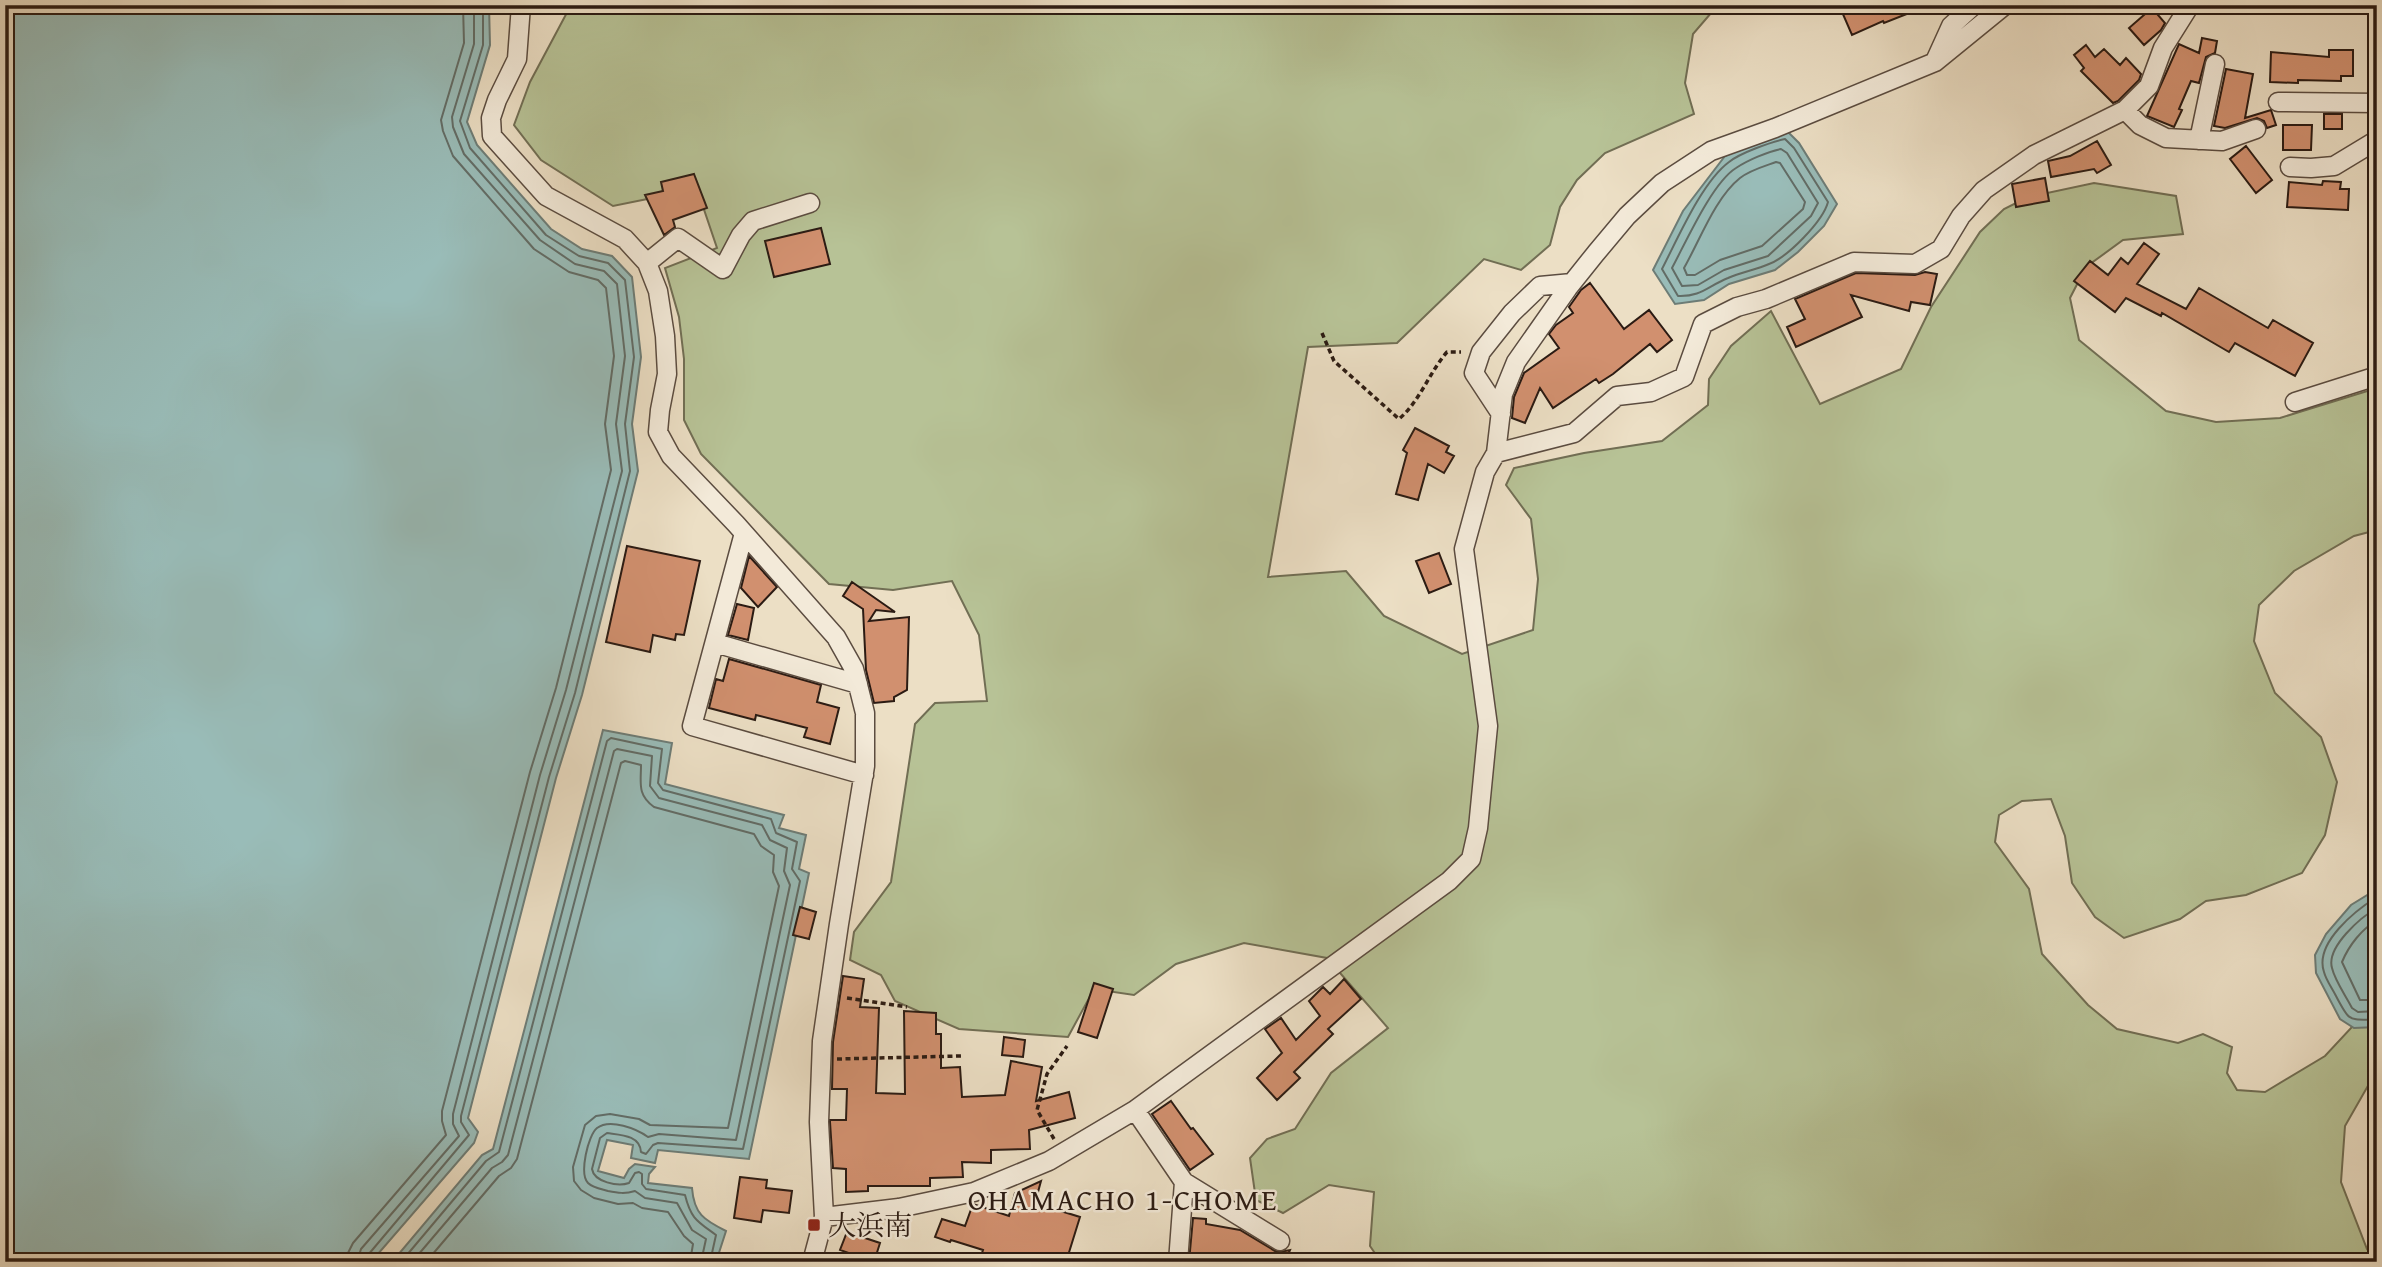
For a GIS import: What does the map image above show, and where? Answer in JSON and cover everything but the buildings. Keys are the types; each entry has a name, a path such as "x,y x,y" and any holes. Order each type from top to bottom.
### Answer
{"street":[{"path":"521,5 517,59 491,118 492,136 546,196 625,239 647,263 658,291 666,349 667,374 658,432 671,456 836,637 854,668 865,713 864,775 828,995 821,1059 818,1122 824,1217 812,1262"},
{"path":"1934,62 1951,26 1974,5"},
{"path":"824,1217 899,1208 974,1192 1049,1161 1135,1110 1449,881 1471,859 1478,828 1488,726 1464,549 1485,472 1496,453 1503,394 1516,362 1572,283 1627,215 1662,183 1711,151 1934,62 2005,5"},
{"path":"1496,453 1574,433 1617,396 1651,392 1684,377 1703,324 1737,307 1766,299 1854,262 1915,264 1941,249 1961,216 1984,190 2034,155 2125,110 2149,86 2162,48 2190,5"},
{"path":"2199,139 2215,64"},
{"path":"2278,102 2377,103"},
{"path":"2125,110 2140,125 2166,138 2222,141 2256,129"},
{"path":"2290,167 2334,166 2377,140"},
{"path":"647,263 678,237 723,269 741,236 753,221 810,203"},
{"path":"1501,414 1474,373 1481,352 1512,313 1540,286 1572,283"},
{"path":"2295,402 2377,376"},
{"path":"744,533 692,726 864,775"},
{"path":"715,643 858,684"},
{"path":"1135,1110 1184,1182 1280,1241"},
{"path":"1178,1262 1184,1182"}],"path":[{"path":"1322,333 1335,361 1399,419 1411,409 1434,368 1447,352 1481,352"},
{"path":"828,995 907,1007"},
{"path":"1063,1152 1037,1110 1047,1074 1067,1046"},
{"path":"821,1059 961,1055"}],"green space":[{"path":"571,5 1718,5 1693,34 1685,83 1694,114 1605,153 1577,180 1560,207 1550,245 1521,270 1484,259 1397,343 1308,347 1268,577 1346,571 1384,616 1462,654 1533,630 1538,579 1531,519 1506,485 1514,468 1584,453 1662,441 1708,405 1709,379 1731,346 1771,311 1820,404 1901,369 1931,307 1980,232 2004,209 2028,197 2094,183 2176,196 2183,234 2123,240 2086,267 2070,298 2079,340 2166,411 2216,422 2280,418 2377,388 2377,530 2354,536 2294,571 2259,605 2254,641 2275,693 2321,737 2337,782 2325,835 2302,873 2246,895 2206,901 2180,919 2124,938 2095,917 2072,883 2065,836 2051,799 2022,801 1999,815 1995,842 2029,889 2042,954 2088,1005 2117,1029 2178,1043 2203,1034 2232,1047 2227,1073 2237,1090 2265,1092 2325,1056 2365,1013 2377,1010 2377,1070 2345,1126 2341,1182 2367,1249 2377,1262 1381,1262 1370,1246 1374,1192 1329,1185 1283,1213 1256,1200 1250,1158 1267,1139 1295,1129 1331,1073 1388,1028 1327,958 1244,943 1176,964 1134,995 1094,989 1068,1037 959,1029 895,1001 881,975 850,960 854,932 891,882 915,724 935,703 987,701 979,635 952,581 893,590 829,584 701,454 684,420 684,359 679,317 665,268 717,248 697,189 613,206 541,160 514,125 530,82"}],"water":[{"path":"5,5 489,5 490,45 467,122 477,145 551,229 582,249 612,256 632,277 641,357 632,424 638,471 582,695 556,778 468,1118 478,1132 474,1143 371,1262 5,1262"},
{"path":"1787,131 1799,143 1837,204 1824,226 1775,270 1729,284 1704,300 1675,304 1653,270 1683,211 1725,156 1770,135"},
{"path":"603,730 672,743 665,784 784,815 779,828 806,835 799,869 809,873 749,1159 658,1150 655,1163 631,1158 633,1145 607,1140 598,1171 624,1178 635,1164 655,1167 649,1174 648,1183 692,1188 698,1210 726,1231 716,1262 392,1262 482,1155 493,1149"},
{"path":"2377,889 2377,1027 2354,1028 2340,1019 2316,973 2315,955 2326,934 2351,905"}],"place":[{"name":"大浜南","path":"814,1225"}],"district":[{"name":"OHAMACHO 1-CHOME","path":"1123,1200"}]}
